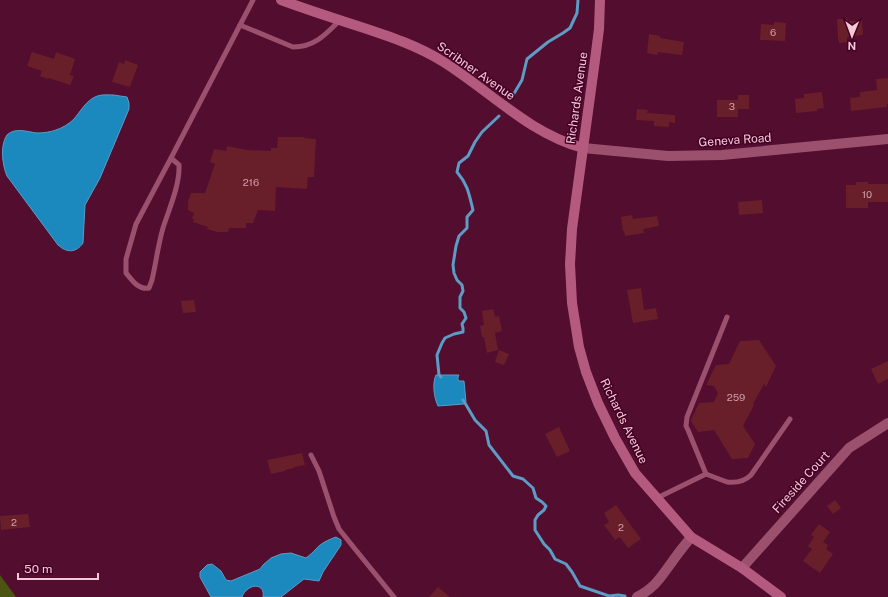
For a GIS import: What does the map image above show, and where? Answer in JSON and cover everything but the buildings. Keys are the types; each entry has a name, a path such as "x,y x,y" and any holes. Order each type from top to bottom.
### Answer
{"street":[{"name":"Scribner Avenue","path":"281,0 388,36 426,52 442,61 514,113 539,129 568,144 583,148"},
{"name":"Richards Avenue","path":"600,0 599,29 572,229 570,264 572,303 579,347 586,372 598,403 615,438 635,473 691,537 742,568 781,597"},
{"name":"Geneva Road","path":"583,148 668,156 722,156 888,139"},
{"name":"Fireside Court","path":"742,568 849,448 888,423"},
{"path":"637,597 656,584 691,537"}],"lane":[{"path":"171,158 179,165 180,172 162,230 152,280 149,288 144,289 136,285 126,273 126,259 136,224 253,0"},
{"path":"240,25 293,46 301,47 315,42 326,34 340,20"},
{"path":"706,474 686,426 687,417 727,317"},
{"path":"657,498 706,474 730,482 741,482 747,479 790,419"},
{"path":"311,455 319,471 339,529 394,597"}],"green space":[{"path":"0,575 16,597 0,597"}],"water":[{"path":"100,95 127,97 129,109 100,178 85,205 83,243 77,249 68,251 58,245 7,176 3,160 3,144 7,135 14,131 42,133 61,128 74,119 86,104 95,97"},
{"path":"436,375 459,375 458,380 464,381 466,402 464,404 438,406 435,399 434,390"},
{"path":"336,537 341,540 341,545 323,572 319,581 304,579 281,597 263,597 263,591 261,588 254,586 248,589 242,597 211,597 200,577 200,572 207,565 212,564 221,571 226,580 231,581 260,569 271,558 281,554 291,553 306,558 322,543"}],"waterway":[{"path":"512,97 522,80 527,59 548,42 570,28 577,13 578,0"},
{"path":"441,377 439,375 437,355 442,343 445,338 463,332 462,324 466,318 464,312 460,308 460,297 463,291 462,285 457,280 453,265 459,236 467,228 467,217 473,210 466,186 457,172 459,163 468,156 482,132 499,116"},
{"path":"463,400 475,420 486,431 489,445 513,476 523,479 533,488 536,498 546,506 535,520 535,530 555,559 566,564 580,586 609,596 625,596"}]}
